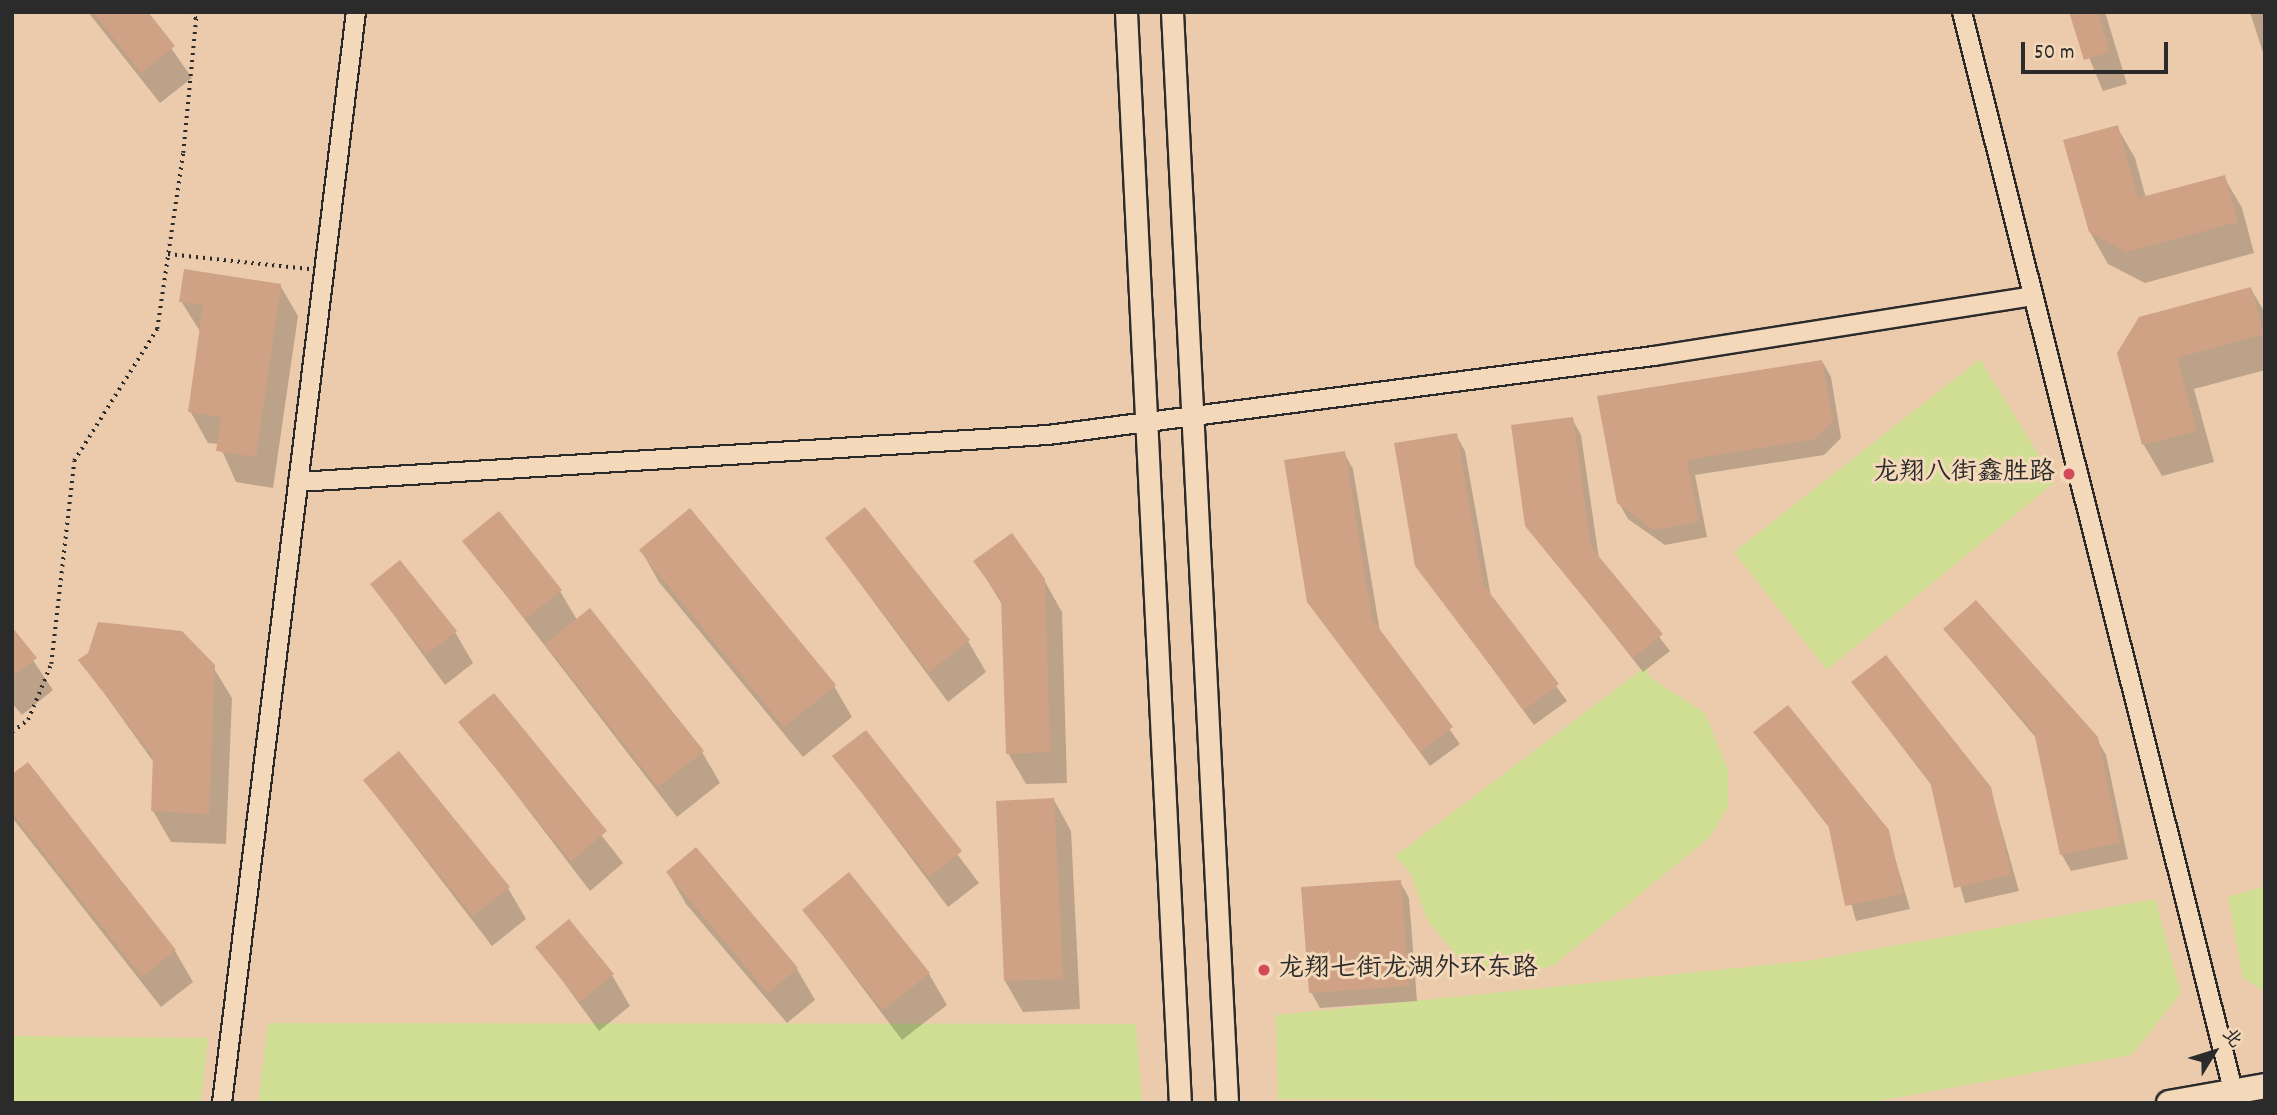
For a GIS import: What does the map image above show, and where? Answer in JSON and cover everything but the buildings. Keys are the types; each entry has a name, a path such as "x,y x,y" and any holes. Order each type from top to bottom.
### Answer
{"main road":[{"path":"2169,1103 2235,1097 2265,1086"}],"street":[{"path":"222,1103 356,12"},
{"path":"1126,12 1180,1103"},
{"path":"1172,12 1227,1103"},
{"path":"1962,12 2235,1097"},
{"path":"298,482 1048,435 1654,356 2033,296"}],"path":[{"path":"12,732 29,720 51,664 74,461 157,330 196,19 190,12"},
{"path":"168,254 324,270"}],"green space":[{"path":"1980,359 2055,482 1827,670 1734,552"},
{"path":"1645,667 1651,678 1705,713 1728,770 1728,807 1711,836 1553,966 1503,975 1460,959 1427,920 1410,872 1395,856"},
{"path":"2265,886 2265,992 2243,978 2228,897"},
{"path":"2155,899 2181,993 2132,1055 1867,1103 1278,1099 1276,1015 1814,960"},
{"path":"268,1023 1136,1024 1142,1103 258,1103"},
{"path":"12,1036 208,1038 201,1103 12,1103"}],"place":[{"name":"龙翔八街鑫胜路","path":"2069,474"},
{"name":"龙翔七街龙湖外环东路","path":"1264,970"}]}
